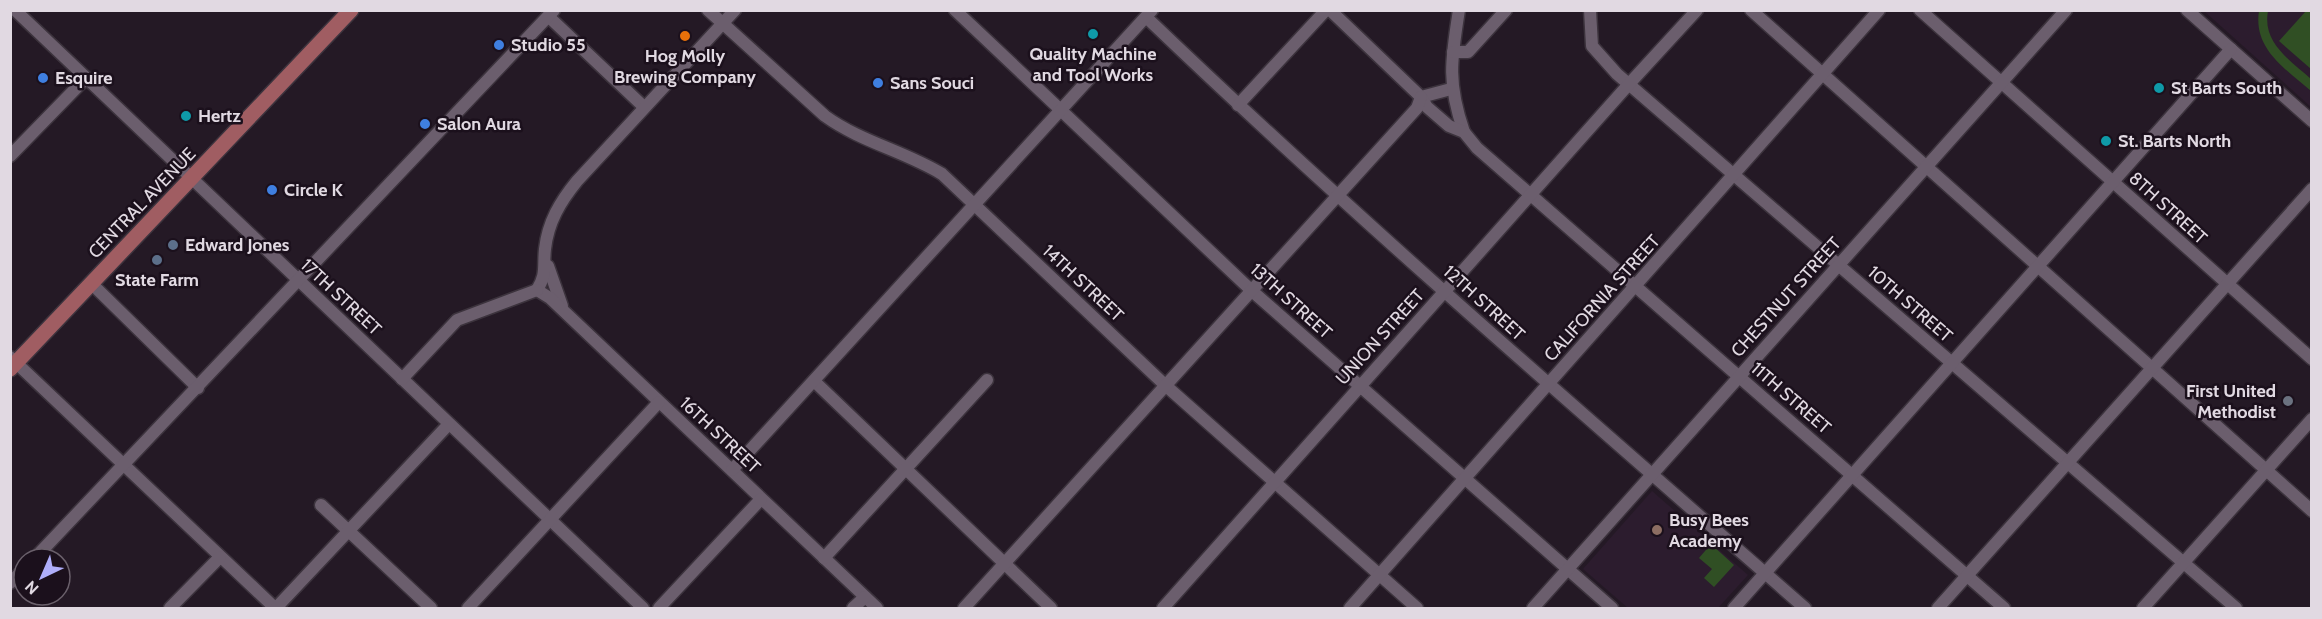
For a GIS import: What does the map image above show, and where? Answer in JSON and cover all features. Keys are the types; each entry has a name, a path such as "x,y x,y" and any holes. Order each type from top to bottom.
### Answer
{"main road":[{"name":"CENTRAL AVENUE","path":"13,363 92,285 351,10"}],"street":[{"name":"17TH STREET","path":"15,10 643,609"},
{"name":"14TH STREET","path":"708,10 825,116 856,136 921,162 942,174 1165,385 1417,609"},
{"path":"402,379 457,320 537,290 545,277 545,250 550,223 561,202 735,10"},
{"name":"13TH STREET","path":"955,10 1252,291 1612,609"},
{"path":"1238,105 1328,10"},
{"name":"11TH STREET","path":"1328,10 1422,97 1427,107 1449,126 1464,132 1477,148 1530,195 2004,609"},
{"path":"1459,10 1451,89 1464,132"},
{"path":"1453,52 1468,52 1506,10"},
{"name":"10TH STREET","path":"1590,10 1592,46 1596,54 2236,609"},
{"name":"UNION STREET","path":"1163,609 1697,10"},
{"path":"1751,10 2312,512"},
{"name":"CALIFORNIA STREET","path":"1350,609 1880,10"},
{"name":"8TH STREET","path":"1920,10 2312,359"},
{"name":"CHESTNUT STREET","path":"1533,609 2066,10"},
{"path":"2187,10 2312,121"},
{"path":"45,547 552,14 644,108"},
{"path":"732,470 1149,14"},
{"name":"12TH STREET","path":"1149,14 1238,105 1338,196 1805,609"},
{"path":"1734,609 2231,50"},
{"path":"10,156 86,78"},
{"path":"964,609 1417,108 1422,97 1451,89"},
{"path":"1938,609 2312,189"},
{"path":"545,250 554,290 565,312"},
{"path":"92,285 198,388"},
{"name":"16TH STREET","path":"537,290 565,312 877,609"},
{"path":"13,363 276,609 449,424"},
{"path":"814,381 1051,609"},
{"path":"824,558 987,381"},
{"path":"468,609 659,402"},
{"path":"2143,609 2312,419"},
{"path":"660,609 761,499"},
{"path":"321,505 431,609"},
{"path":"170,609 220,556"},
{"path":"853,609 865,597"}],"shaded area":[{"path":"2204,11 2311,11 2311,107"},
{"name":"Busy Bees Academy","path":"1652,491 1748,575 1718,608 1628,608 1583,569"}],"green space":[{"path":"2259,11 2268,11 2267,22 2273,42 2311,79 2311,91 2282,66 2266,47 2258,24"},
{"path":"2306,11 2311,11 2311,69 2279,41"},
{"path":"1711,544 1734,565 1714,587 1704,578 1712,569 1699,558"}],"place":[{"name":"Quality Machine and Tool Works","path":"1093,34"},
{"name":"Hog Molly Brewing Company","path":"685,36"},
{"name":"Studio 55","path":"499,45"},
{"name":"Esquire","path":"43,78"},
{"name":"Sans Souci","path":"878,83"},
{"name":"St Barts South","path":"2159,88"},
{"name":"Hertz","path":"186,116"},
{"name":"Salon Aura","path":"425,124"},
{"name":"St. Barts North","path":"2106,141"},
{"name":"Circle K","path":"272,190"},
{"name":"Edward Jones","path":"173,245"},
{"name":"State Farm","path":"157,260"},
{"name":"First United Methodist","path":"2288,401"},
{"name":"Busy Bees Academy","path":"1657,530"}]}
